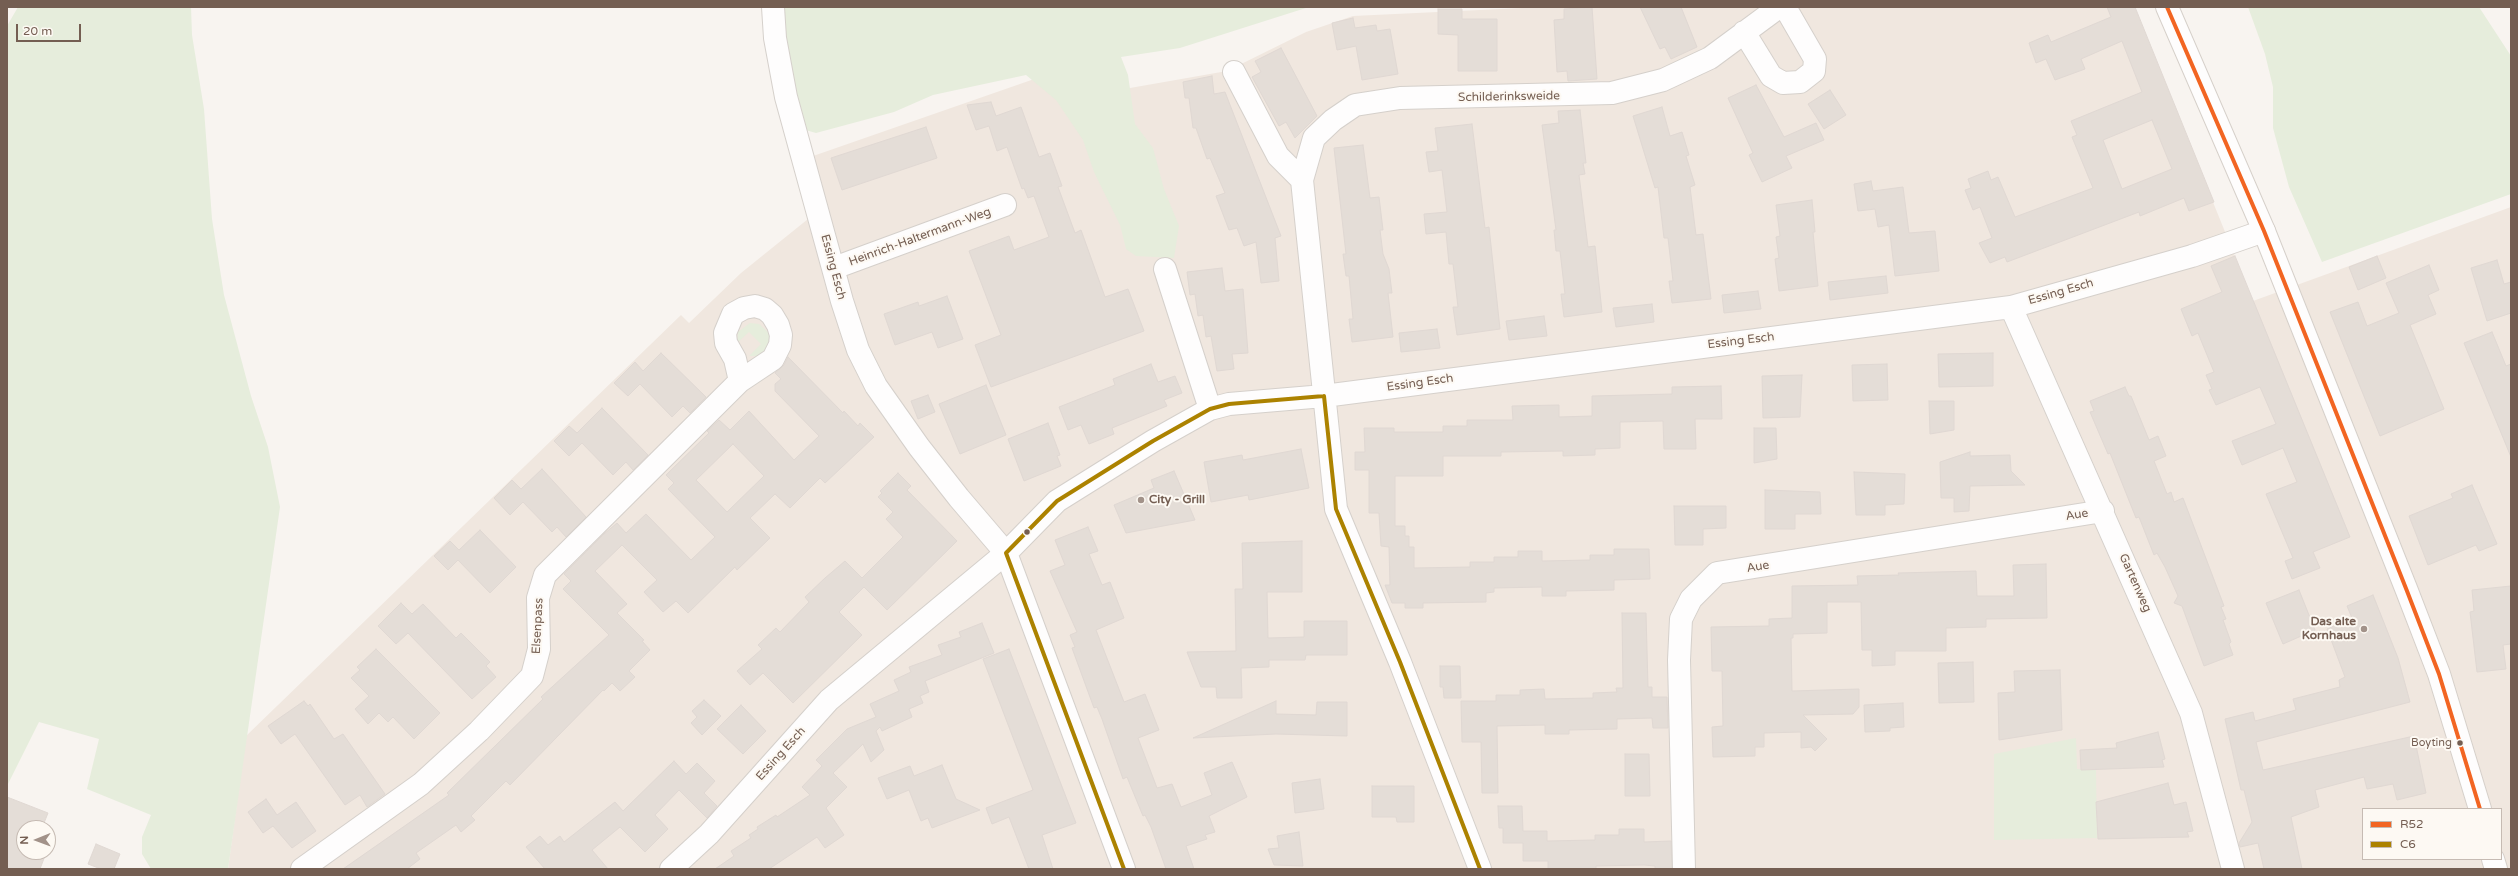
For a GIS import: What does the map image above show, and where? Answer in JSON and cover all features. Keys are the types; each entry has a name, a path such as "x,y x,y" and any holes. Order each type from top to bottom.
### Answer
{"street":[{"name":"Essing Esch","path":"773,7 776,38 786,97 858,350 876,386 959,498 1006,552"},
{"name":"Schilderinksweide","path":"1480,869 1400,662 1336,509 1302,180 1314,138 1333,120 1355,105 1400,98 1612,93 1663,80 1710,58 1779,7"},
{"path":"1744,32 1770,76 1783,83 1800,82 1814,71 1815,59 1785,7"},
{"path":"2167,7 2264,231 2439,674 2480,808"},
{"path":"1234,72 1278,156 1302,180"},
{"name":"Heinrich-Haltermann-Weg","path":"834,268 1005,205"},
{"name":"Essing Esch","path":"671,869 709,834 829,700 1006,552 1057,501 1153,441 1210,409 1229,404 1324,396 2011,307 2192,256 2264,231"},
{"path":"1165,269 1210,409"},
{"name":"Gartenweg","path":"2011,307 2103,511 2191,713 2233,869"},
{"name":"Elsenpass","path":"302,869 421,784 479,731 532,676 539,649 538,598 545,575 740,380"},
{"name":"Aue","path":"1684,869 1678,660 1681,619 1691,599 1717,573 2103,511"},
{"path":"1006,552 1124,869"}],"shaded area":[{"path":"1543,7 2134,7 2253,301 2511,207 2511,869 228,869 246,736 681,315 689,323 741,273 808,219 793,163 1063,69 1130,88 1227,71 1306,32 1353,16"}],"green space":[{"path":"18,7 191,7 192,35 204,109 212,219 224,295 251,396 268,447 280,507 228,869 151,869 142,854 142,837 151,815 87,789 99,739 39,722 7,786 7,26"},
{"path":"779,7 1309,7 1180,48 1121,57 1128,75 1135,124 1153,148 1164,189 1179,226 1174,258 1136,256 1126,249 1120,225 1094,172 1083,140 1056,100 1026,75 933,95 894,112 816,133 802,129"},
{"path":"2248,7 2479,7 2511,56 2511,194 2322,262 2289,187 2273,128 2273,87 2265,54"},
{"path":"750,323 759,324 768,332 771,341 763,356 749,356 761,344 749,332 737,343 738,332"},
{"path":"2076,738 2077,769 2096,770 2097,838 1994,840 1994,754"}],"building":[{"path":"1592,7 1597,79 1568,81 1567,71 1557,72 1554,20 1564,19 1564,9"},
{"path":"1640,7 1681,7 1697,47 1671,59 1665,47 1660,49"},
{"path":"2107,7 2135,7 2214,202 2189,211 2184,198 2140,216 2139,212 2007,262 2005,257 1990,263 1979,243 1992,238 1980,207 1973,210 1965,190 1971,188 1968,179 1988,171 1991,180 1998,177 2015,217 2093,188 2072,137 2077,135 2071,121 2142,92 2122,41 2081,59 2085,69 2055,80 2046,59 2036,63 2029,43 2048,35 2051,42 2111,17","holes":["2152,120 2172,169 2122,189 2103,140"]},
{"path":"1438,9 1462,9 1462,19 1497,19 1497,71 1458,71 1458,35 1438,34"},
{"path":"1353,18 1355,28 1376,25 1377,31 1390,29 1398,74 1362,80 1356,46 1337,50 1332,23"},
{"path":"1281,48 1317,116 1295,138 1286,122 1279,126 1252,77 1261,72 1255,61"},
{"path":"1212,76 1214,94 1225,92 1281,236 1275,238 1279,281 1261,283 1256,242 1244,246 1237,228 1229,230 1216,196 1225,193 1210,158 1207,159 1196,128 1193,128 1189,98 1185,98 1183,82"},
{"path":"1756,85 1784,137 1816,123 1824,140 1786,156 1792,168 1762,182 1749,155 1753,153 1728,98"},
{"path":"1830,90 1846,115 1824,129 1808,104"},
{"path":"991,102 996,116 1021,107 1039,157 1050,153 1062,186 1058,187 1075,233 1081,230 1105,297 1128,289 1144,331 991,387 975,345 1001,335 969,251 1009,236 1014,250 1049,237 1034,196 1028,198 1024,188 1022,189 1007,147 997,151 989,126 976,130 967,105"},
{"path":"1662,107 1670,136 1682,132 1689,155 1686,156 1695,185 1690,187 1696,235 1703,234 1711,299 1672,303 1669,281 1673,281 1668,238 1664,238 1658,187 1655,188 1633,116"},
{"path":"1580,110 1586,163 1583,163 1585,174 1579,175 1588,247 1595,246 1602,312 1564,317 1561,294 1565,294 1560,251 1556,251 1554,230 1556,230 1542,125 1559,123 1558,111"},
{"path":"1472,124 1485,228 1489,227 1500,329 1457,335 1453,307 1458,307 1453,264 1449,264 1446,232 1426,234 1424,214 1447,212 1442,170 1429,172 1426,152 1438,151 1435,128"},
{"path":"926,127 937,158 842,190 831,158"},
{"path":"1363,145 1370,198 1379,197 1383,230 1380,230 1383,254 1389,269 1392,293 1388,293 1393,337 1352,342 1349,319 1353,319 1349,276 1346,276 1343,254 1346,254 1334,148"},
{"path":"1871,181 1873,191 1903,187 1909,233 1935,231 1939,271 1895,276 1889,225 1878,227 1875,209 1858,211 1854,184"},
{"path":"1812,200 1815,232 1813,232 1818,286 1779,291 1775,259 1779,258 1776,237 1780,236 1776,205"},
{"path":"2235,256 2350,537 2313,552 2320,568 2292,579 2285,561 2293,558 2266,494 2297,482 2283,448 2242,465 2232,441 2276,424 2260,387 2216,405 2209,390 2212,389 2206,375 2214,372 2198,333 2192,336 2181,309 2222,292 2211,266"},
{"path":"2377,256 2386,278 2358,290 2349,267"},
{"path":"2497,260 2504,284 2511,282 2511,313 2487,321 2471,268"},
{"path":"2429,265 2439,290 2428,295 2436,314 2410,325 2444,409 2380,436 2330,312 2358,302 2367,326 2399,313 2386,283"},
{"path":"1222,268 1225,291 1243,289 1248,353 1232,354 1234,369 1217,371 1211,336 1206,337 1203,315 1198,316 1195,294 1190,295 1187,272"},
{"path":"1886,276 1888,293 1830,300 1828,282"},
{"path":"1758,291 1761,309 1724,313 1722,295"},
{"path":"947,296 963,339 938,348 932,332 895,345 884,314 918,302 919,306"},
{"path":"1652,304 1654,322 1616,327 1613,308"},
{"path":"1544,316 1547,336 1509,340 1506,321"},
{"path":"1437,329 1440,348 1401,352 1399,333"},
{"path":"2492,332 2506,366 2511,364 2511,457 2464,343"},
{"path":"661,353 706,397 690,413 683,406 672,417 640,384 628,396 614,383 635,362 643,371"},
{"path":"1993,353 1993,386 1939,387 1938,354"},
{"path":"788,357 843,413 844,411 858,426 860,423 874,437 825,483 820,478 790,508 775,494 750,518 770,538 737,570 735,567 688,613 676,601 663,612 644,592 657,580 622,545 595,571 627,604 617,613 644,640 642,641 650,650 629,671 635,677 620,691 612,683 604,691 603,690 510,785 506,781 471,816 475,820 461,832 456,825 416,853 420,859 407,869 343,869 449,795 447,793 543,699 541,697 609,635 563,589 571,581 564,574 604,534 617,523 626,533 646,514 691,560 715,537 668,489 674,483 666,475 709,433 707,431 719,420 730,430 749,411 794,460 819,436 775,391 775,384 781,379 775,373 784,365","holes":["733,444 764,476 727,512 696,480"]},
{"path":"1151,364 1158,382 1175,376 1182,393 1164,400 1167,406 1112,428 1114,434 1089,444 1081,425 1068,430 1059,407 1115,385 1113,379"},
{"path":"1887,364 1888,400 1853,401 1852,365"},
{"path":"1802,375 1800,417 1763,418 1762,376"},
{"path":"986,385 1006,435 960,454 939,404"},
{"path":"1721,386 1722,419 1695,419 1696,449 1664,449 1663,421 1620,422 1620,448 1595,449 1595,455 1563,456 1563,451 1501,452 1501,456 1443,456 1443,476 1395,476 1395,526 1405,526 1405,536 1409,536 1409,547 1414,547 1414,568 1470,567 1470,562 1494,562 1494,557 1518,557 1518,551 1542,551 1542,561 1590,560 1590,555 1614,555 1614,549 1649,549 1650,579 1614,580 1614,590 1566,591 1566,596 1542,596 1542,587 1494,588 1494,592 1486,593 1486,602 1423,603 1423,608 1405,608 1405,603 1392,603 1385,585 1390,585 1389,547 1381,546 1379,513 1369,513 1369,470 1355,470 1355,452 1365,452 1364,428 1394,428 1394,432 1443,432 1443,426 1467,426 1467,420 1513,420 1512,406 1559,405 1559,417 1592,416 1592,396 1672,394 1672,387"},
{"path":"2125,387 2129,396 2131,396 2149,440 2158,436 2166,456 2154,461 2167,494 2171,492 2174,502 2183,498 2224,606 2221,607 2226,619 2223,620 2231,642 2229,644 2233,655 2204,666 2182,606 2174,603 2178,596 2165,567 2157,553 2154,555 2139,517 2136,518 2110,453 2108,454 2090,412 2094,411 2090,401"},
{"path":"928,395 935,412 918,419 911,401"},
{"path":"1929,401 1954,401 1954,430 1930,434"},
{"path":"602,408 648,455 633,470 626,462 613,475 582,443 569,456 554,441 569,426 577,433"},
{"path":"1048,423 1060,455 1057,456 1061,466 1024,481 1008,439"},
{"path":"1754,428 1776,428 1777,459 1754,463"},
{"path":"1301,449 1309,488 1249,500 1248,495 1211,502 1204,462 1242,455 1243,460"},
{"path":"1970,452 1970,456 2010,455 2011,471 2025,485 1970,486 1969,511 1954,512 1954,498 1941,498 1940,462"},
{"path":"542,469 586,517 566,537 557,527 552,532 523,502 510,515 494,498 512,480 521,489"},
{"path":"1174,471 1195,520 1126,533 1114,505 1154,488 1151,480"},
{"path":"1854,472 1905,474 1904,504 1885,505 1885,515 1856,515"},
{"path":"898,473 911,486 907,490 957,541 887,610 864,587 839,612 862,635 793,703 763,673 750,685 737,671 762,649 758,645 776,628 780,632 809,602 805,597 845,561 862,578 903,537 886,519 893,512 878,497 882,493 880,491"},
{"path":"2472,485 2497,544 2479,551 2476,545 2428,565 2409,516 2453,498 2451,494"},
{"path":"1765,490 1820,492 1821,514 1795,514 1795,529 1765,529"},
{"path":"1674,506 1726,506 1726,528 1703,529 1703,545 1675,545"},
{"path":"1088,527 1098,551 1089,554 1102,585 1110,582 1124,618 1096,630 1124,702 1145,694 1159,730 1138,738 1157,788 1172,784 1181,807 1212,795 1204,773 1232,762 1247,797 1209,816 1215,832 1205,835 1207,839 1186,846 1194,869 1166,869 1151,827 1145,815 1143,816 1127,777 1123,779 1102,719 1097,707 1094,708 1072,648 1075,647 1070,635 1077,632 1050,571 1065,565 1055,540"},
{"path":"480,530 516,567 490,593 458,560 448,570 434,556 450,541 459,550"},
{"path":"1302,541 1302,592 1267,592 1268,638 1304,637 1304,621 1347,621 1347,655 1306,655 1305,660 1269,660 1269,667 1241,668 1242,698 1217,698 1216,687 1201,687 1187,652 1236,651 1235,589 1243,589 1242,543"},
{"path":"2046,564 2047,618 1986,619 1986,627 1946,628 1946,651 1895,651 1895,665 1872,666 1872,650 1862,650 1861,602 1827,602 1827,633 1793,634 1793,638 1791,638 1792,691 1859,689 1859,707 1853,714 1803,715 1827,739 1815,751 1811,747 1801,748 1801,732 1764,733 1764,747 1755,747 1755,756 1713,757 1712,727 1723,726 1722,671 1712,671 1711,627 1769,626 1769,619 1792,618 1792,586 1858,585 1857,576 1899,575 1898,573 1976,571 1977,596 2014,596 2013,565"},
{"path":"2511,586 2511,644 2503,645 2506,669 2477,672 2470,612 2474,611 2472,590"},
{"path":"2299,590 2315,630 2283,644 2266,603"},
{"path":"2373,595 2398,658 2410,702 2256,742 2263,770 2414,736 2426,793 2397,800 2393,784 2367,789 2364,777 2315,790 2319,807 2291,817 2302,869 2264,869 2258,843 2240,847 2239,843 2252,822 2244,790 2241,790 2225,719 2253,712 2255,721 2296,710 2293,699 2340,687 2339,680 2345,677 2327,629 2352,618 2347,606"},
{"path":"401,603 412,614 423,604 456,638 461,633 490,662 486,666 496,677 472,699 408,633 396,644 378,626"},
{"path":"1622,613 1646,613 1648,687 1652,687 1652,697 1667,697 1668,728 1653,728 1652,718 1617,719 1617,729 1569,730 1569,734 1545,734 1545,725 1497,726 1498,793 1482,793 1481,742 1462,742 1461,701 1496,701 1496,695 1520,695 1520,690 1544,689 1545,699 1593,698 1593,693 1617,692 1616,688 1623,688"},
{"path":"982,623 994,653 925,681 929,692 920,696 923,703 909,709 912,717 882,731 880,727 876,731 884,750 871,762 863,744 833,773 847,787 826,808 844,835 825,848 817,837 769,869 715,869 734,856 731,851 751,838 749,835 758,829 757,827 776,815 777,817 810,795 802,787 822,766 816,760 847,729 876,717 870,704 899,691 894,680 911,672 909,667 942,655 938,645 961,637 959,632"},
{"path":"376,649 440,713 414,739 393,717 388,722 379,713 368,724 355,709 369,696 351,678 360,670 357,667"},
{"path":"1009,649 1076,823 1042,835 1053,869 1029,869 1009,817 992,824 986,808 1033,790 983,659"},
{"path":"1973,662 1974,702 1939,703 1938,663"},
{"path":"1440,666 1460,666 1461,698 1444,698 1443,687 1440,687"},
{"path":"2060,670 2062,730 1999,740 1998,693 2015,692 2014,671"},
{"path":"704,700 721,716 702,735 691,723 697,717 692,711"},
{"path":"304,701 308,706 310,704 334,739 343,734 385,794 367,807 360,795 345,805 295,734 281,744 268,726"},
{"path":"1276,701 1276,714 1316,715 1317,702 1347,702 1347,736 1276,734 1193,738"},
{"path":"1903,703 1904,727 1890,728 1890,731 1865,732 1864,705"},
{"path":"741,705 766,731 743,754 717,729"},
{"path":"2158,732 2165,759 2162,760 2164,767 2081,770 2080,750 2117,748 2116,743"},
{"path":"1625,754 1649,754 1650,796 1625,796"},
{"path":"674,761 686,774 697,763 715,781 704,793 717,806 707,818 679,790 655,815 668,829 645,852 620,827 592,850 608,869 545,869 526,847 540,836 548,845 560,836 564,842 615,802 623,811"},
{"path":"942,765 956,799 980,810 932,828 928,818 921,821 909,790 887,799 878,778 910,766 914,776"},
{"path":"1320,779 1324,809 1295,813 1292,783"},
{"path":"2168,783 2174,805 2186,802 2193,831 2187,832 2189,837 2098,839 2096,802"},
{"path":"1372,786 1414,786 1414,822 1397,822 1396,817 1372,817"},
{"path":"7,797 48,813 45,820 16,820 16,860 43,860 40,869 7,869"},
{"path":"266,799 277,815 296,802 316,831 292,848 273,826 263,833 248,812"},
{"path":"1498,806 1522,806 1523,831 1547,831 1547,841 1595,840 1595,835 1619,835 1619,829 1644,829 1644,842 1671,841 1672,869 1655,869 1655,866 1644,865 1596,866 1596,869 1548,869 1548,861 1523,861 1523,843 1503,843 1503,828 1499,828"},
{"path":"1299,832 1303,866 1274,865 1268,849 1279,848 1277,836"},
{"path":"96,844 120,854 114,869 101,869 88,864"}],"transit line":[{"name":"R52","path":"2167,7 2264,231 2407,591 2439,674 2480,808"},
{"name":"C6","path":"1324,396 1336,509 1400,662 1480,869"},
{"name":"C6","path":"1006,553 1057,501 1153,441 1210,409 1229,404 1324,396"},
{"name":"C6","path":"1006,553 1124,869"}],"place":[{"name":"City - Grill","path":"1141,500"},
{"name":"Das alte Kornhaus","path":"2364,629"},
{"name":"Boyting","path":"2460,743"}]}
